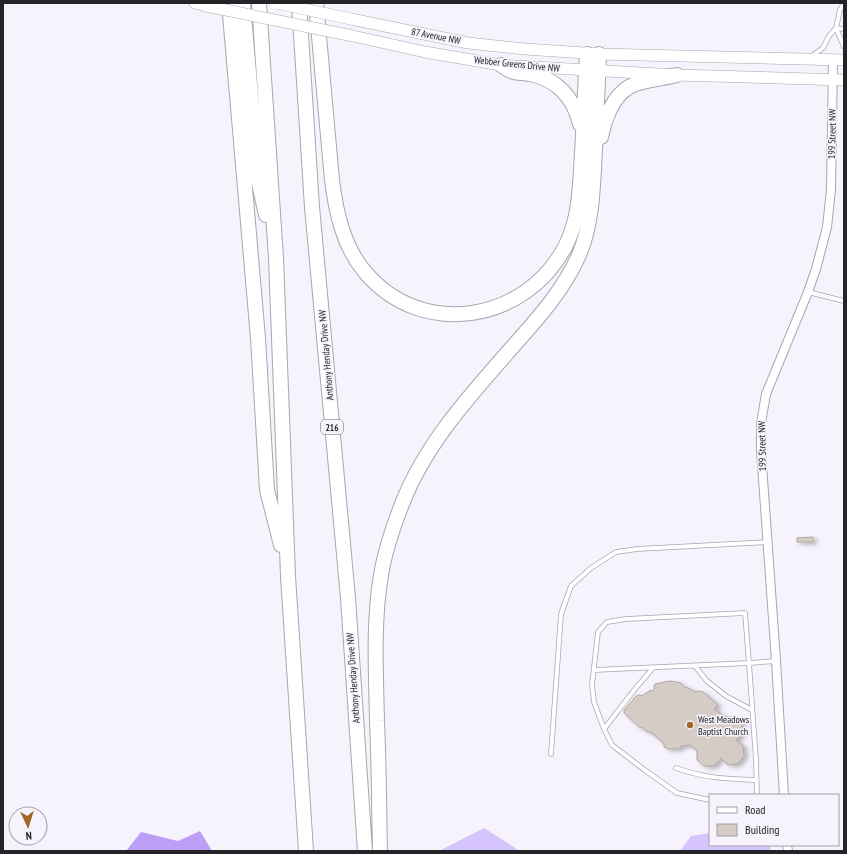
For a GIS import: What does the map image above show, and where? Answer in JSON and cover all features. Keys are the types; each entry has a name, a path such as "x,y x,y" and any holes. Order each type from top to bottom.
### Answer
{"highway":[{"path":"229,3 258,330 268,490 288,576"},
{"path":"242,3 258,179 276,258"},
{"path":"259,3 276,258 288,576 306,851"},
{"name":"Anthony Henday Drive NW","path":"299,3 312,207 348,598 365,851"},
{"path":"316,3 332,180 339,221 350,250 374,282 398,299 410,305 436,312 467,314 482,312 504,305 528,291 538,282 560,255 574,225 580,187 583,139 593,54"},
{"path":"500,64 512,72 530,74 544,78 561,89 574,106 580,123 583,139"},
{"path":"380,851 376,635 381,573 392,531 408,488 436,442 472,394 542,314 562,286 583,245 592,203 594,167 592,71"},
{"path":"594,167 603,127 611,108 619,96 635,84 677,75"}],"main road":[{"name":"87 Avenue NW","path":"276,3 468,43 593,54"},
{"name":"Webber Greens Drive NW","path":"200,4 425,52 500,64 592,71 838,80"},
{"path":"593,54 839,60"}],"street":[{"name":"199 Street NW","path":"784,794 761,444 763,409 766,394 808,292 822,248 831,190 839,60"}],"lane":[{"path":"808,59 821,50 825,45 828,36 836,28 840,10 844,3"},
{"path":"836,28 844,29"},
{"path":"836,28 844,47"},
{"path":"808,292 844,301"},
{"path":"551,754 561,614 571,586 591,568 616,552 638,549 767,542"},
{"path":"709,800 677,793 612,745 604,729 594,702 592,685 598,632 607,622 626,619 745,613 756,760 757,794"},
{"path":"594,670 776,661"},
{"path":"695,666 707,681 726,696 752,710"},
{"path":"604,729 653,668"},
{"path":"676,768 694,775 718,779 756,780"}],"shaded area":[{"path":"484,828 518,851 439,851"},
{"path":"200,831 212,851 126,851 141,832 178,841"},
{"path":"709,833 709,846 770,846 771,851 680,851 691,836"}],"building":[{"path":"813,537 813,542 797,542 797,538"},
{"name":"West Meadows Baptist Church","path":"670,681 681,683 684,687 696,692 703,692 718,705 714,709 725,717 735,717 742,723 743,733 736,740 743,746 744,756 738,764 728,765 721,758 714,766 704,766 697,760 697,751 690,745 682,746 678,749 669,749 664,747 664,744 652,733 639,727 624,713 624,710 636,696 642,696 649,691 654,690 655,684"}],"place":[{"name":"West Meadows Baptist Church","path":"690,725"}]}
